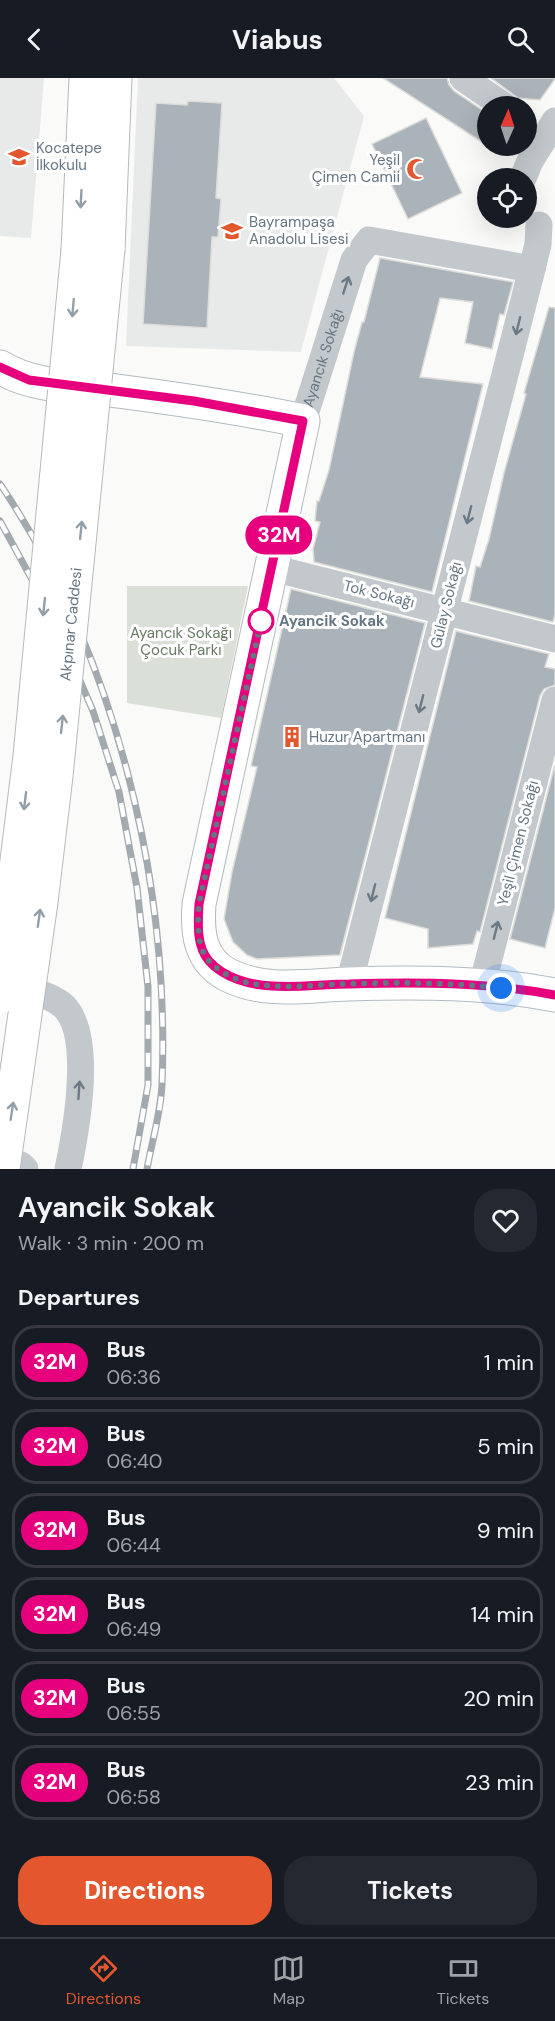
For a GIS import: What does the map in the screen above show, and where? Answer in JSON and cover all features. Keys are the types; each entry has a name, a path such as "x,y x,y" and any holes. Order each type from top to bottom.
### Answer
{"main road":[{"name":"Akpınar Caddesi","path":"3,1169 40,914 55,788 93,250 86,78"},
{"name":"Akpınar Caddesi","path":"0,997 115,78"},
{"path":"0,367 29,380 194,401 303,421"},
{"name":"Ayancık Sokağı","path":"303,421 199,904 198,926 200,944 209,960 226,974 246,982 263,985 303,986 349,984"},
{"path":"349,984 482,986 555,995"}],"street":[{"path":"463,78 489,96"},
{"path":"527,168 545,130"},
{"name":"Gülay Sokağı","path":"349,984 532,269 540,222"},
{"name":"Ayancık Sokağı","path":"303,421 354,260 369,240 532,269"},
{"name":"Tok Sokağı","path":"272,568 555,639"},
{"name":"Yeşil Çimen Sokağı","path":"482,986 555,700"},
{"path":"0,984 42,994 61,1005 73,1018 79,1036 81,1055 68,1169"},
{"path":"0,1157 21,1165 25,1169"}],"shaded area":[{"name":"Kocatepe İlkokulu","path":"0,78 44,78 31,238 0,236"},
{"name":"Bayrampaşa Anadolu Lisesi","path":"138,78 334,78 364,116 301,352 126,346"}],"green space":[{"name":"Ayancık Sokağı Çocuk Parkı","path":"127,586 248,586 221,718 127,703"}],"building":[{"path":"383,78 447,78 454,91 477,107 477,139"},
{"path":"491,78 555,78 540,100 537,100 537,96 515,96"},
{"path":"188,101 222,103 216,198 221,199 218,237 212,237 207,328 143,324 156,103 187,105"},
{"name":"Yeşil Çimen Camii","path":"426,118 462,193 408,219 372,144"},
{"path":"380,258 513,282 504,315 500,314 492,349 465,343 473,302 440,298 420,377 483,384 432,592 314,562 313,549 320,522 315,521 317,501 319,501 329,470 354,352"},
{"path":"549,307 555,308 555,614 553,622 469,601 476,566 480,567 489,539 526,394 524,393"},
{"path":"291,589 425,623 340,955 257,959 247,955 233,942 224,919 232,872 257,767 251,766"},
{"path":"456,631 549,654 545,667 555,669 555,685 544,689 540,696 480,932 477,931 473,944 428,948 428,929 385,918"},
{"path":"555,764 555,908 545,948 510,939"}],"railway":[{"path":"0,484 40,550 75,621 104,695 127,771 145,849 156,928 162,1007 161,1095 147,1169"},
{"path":"0,521 53,618 93,711 119,792 137,888 148,987 148,1085 133,1169"}],"bus line":[{"name":"32M","path":"0,367 29,380 194,401 303,421 199,904 200,944 209,960 226,974 246,982 271,986 412,984 482,986 555,995"}],"place":[{"name":"Kocatepe İlkokulu","path":"19,157"},
{"name":"Yeşil Çimen Camii","path":"417,169"},
{"name":"Bayrampaşa Anadolu Lisesi","path":"232,231"},
{"name":"Ayancik Sokak","path":"261,621"},
{"name":"Huzur Apartmanı","path":"292,737"}],"route":[{"path":"261,621 263,612 199,904 200,944 209,960 226,974 246,982 271,986 412,984 501,988"}]}
